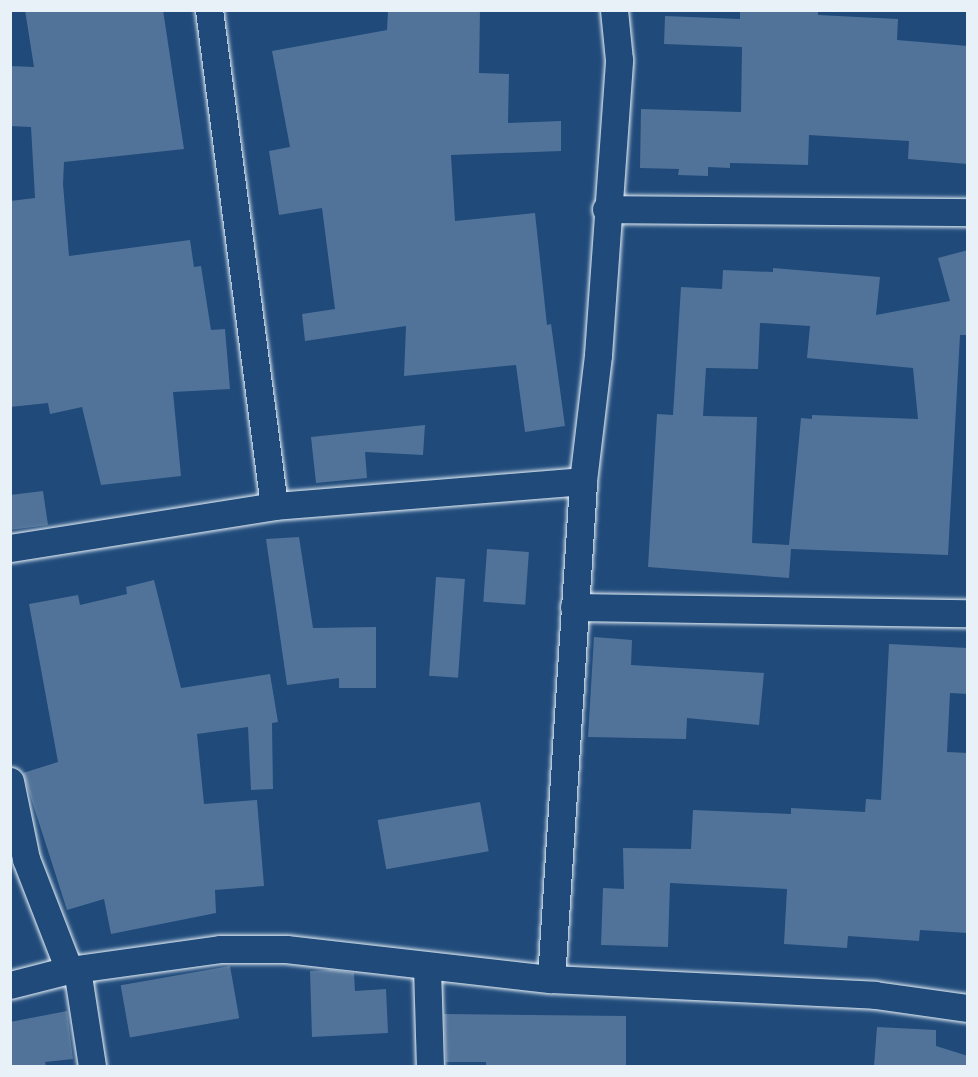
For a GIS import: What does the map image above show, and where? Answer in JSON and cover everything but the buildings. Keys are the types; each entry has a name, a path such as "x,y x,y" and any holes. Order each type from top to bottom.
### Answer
{"street":[{"path":"209,10 274,506"},
{"path":"551,979 583,481 598,355 606,208 619,60 614,10"},
{"path":"606,208 968,212"},
{"path":"10,548 274,506 583,481"},
{"path":"574,607 968,613"},
{"path":"10,781 26,860 73,969 92,1066"},
{"path":"10,985 73,969 220,949 286,950 551,979 875,995 968,1008"},
{"path":"427,967 430,1066"}]}
